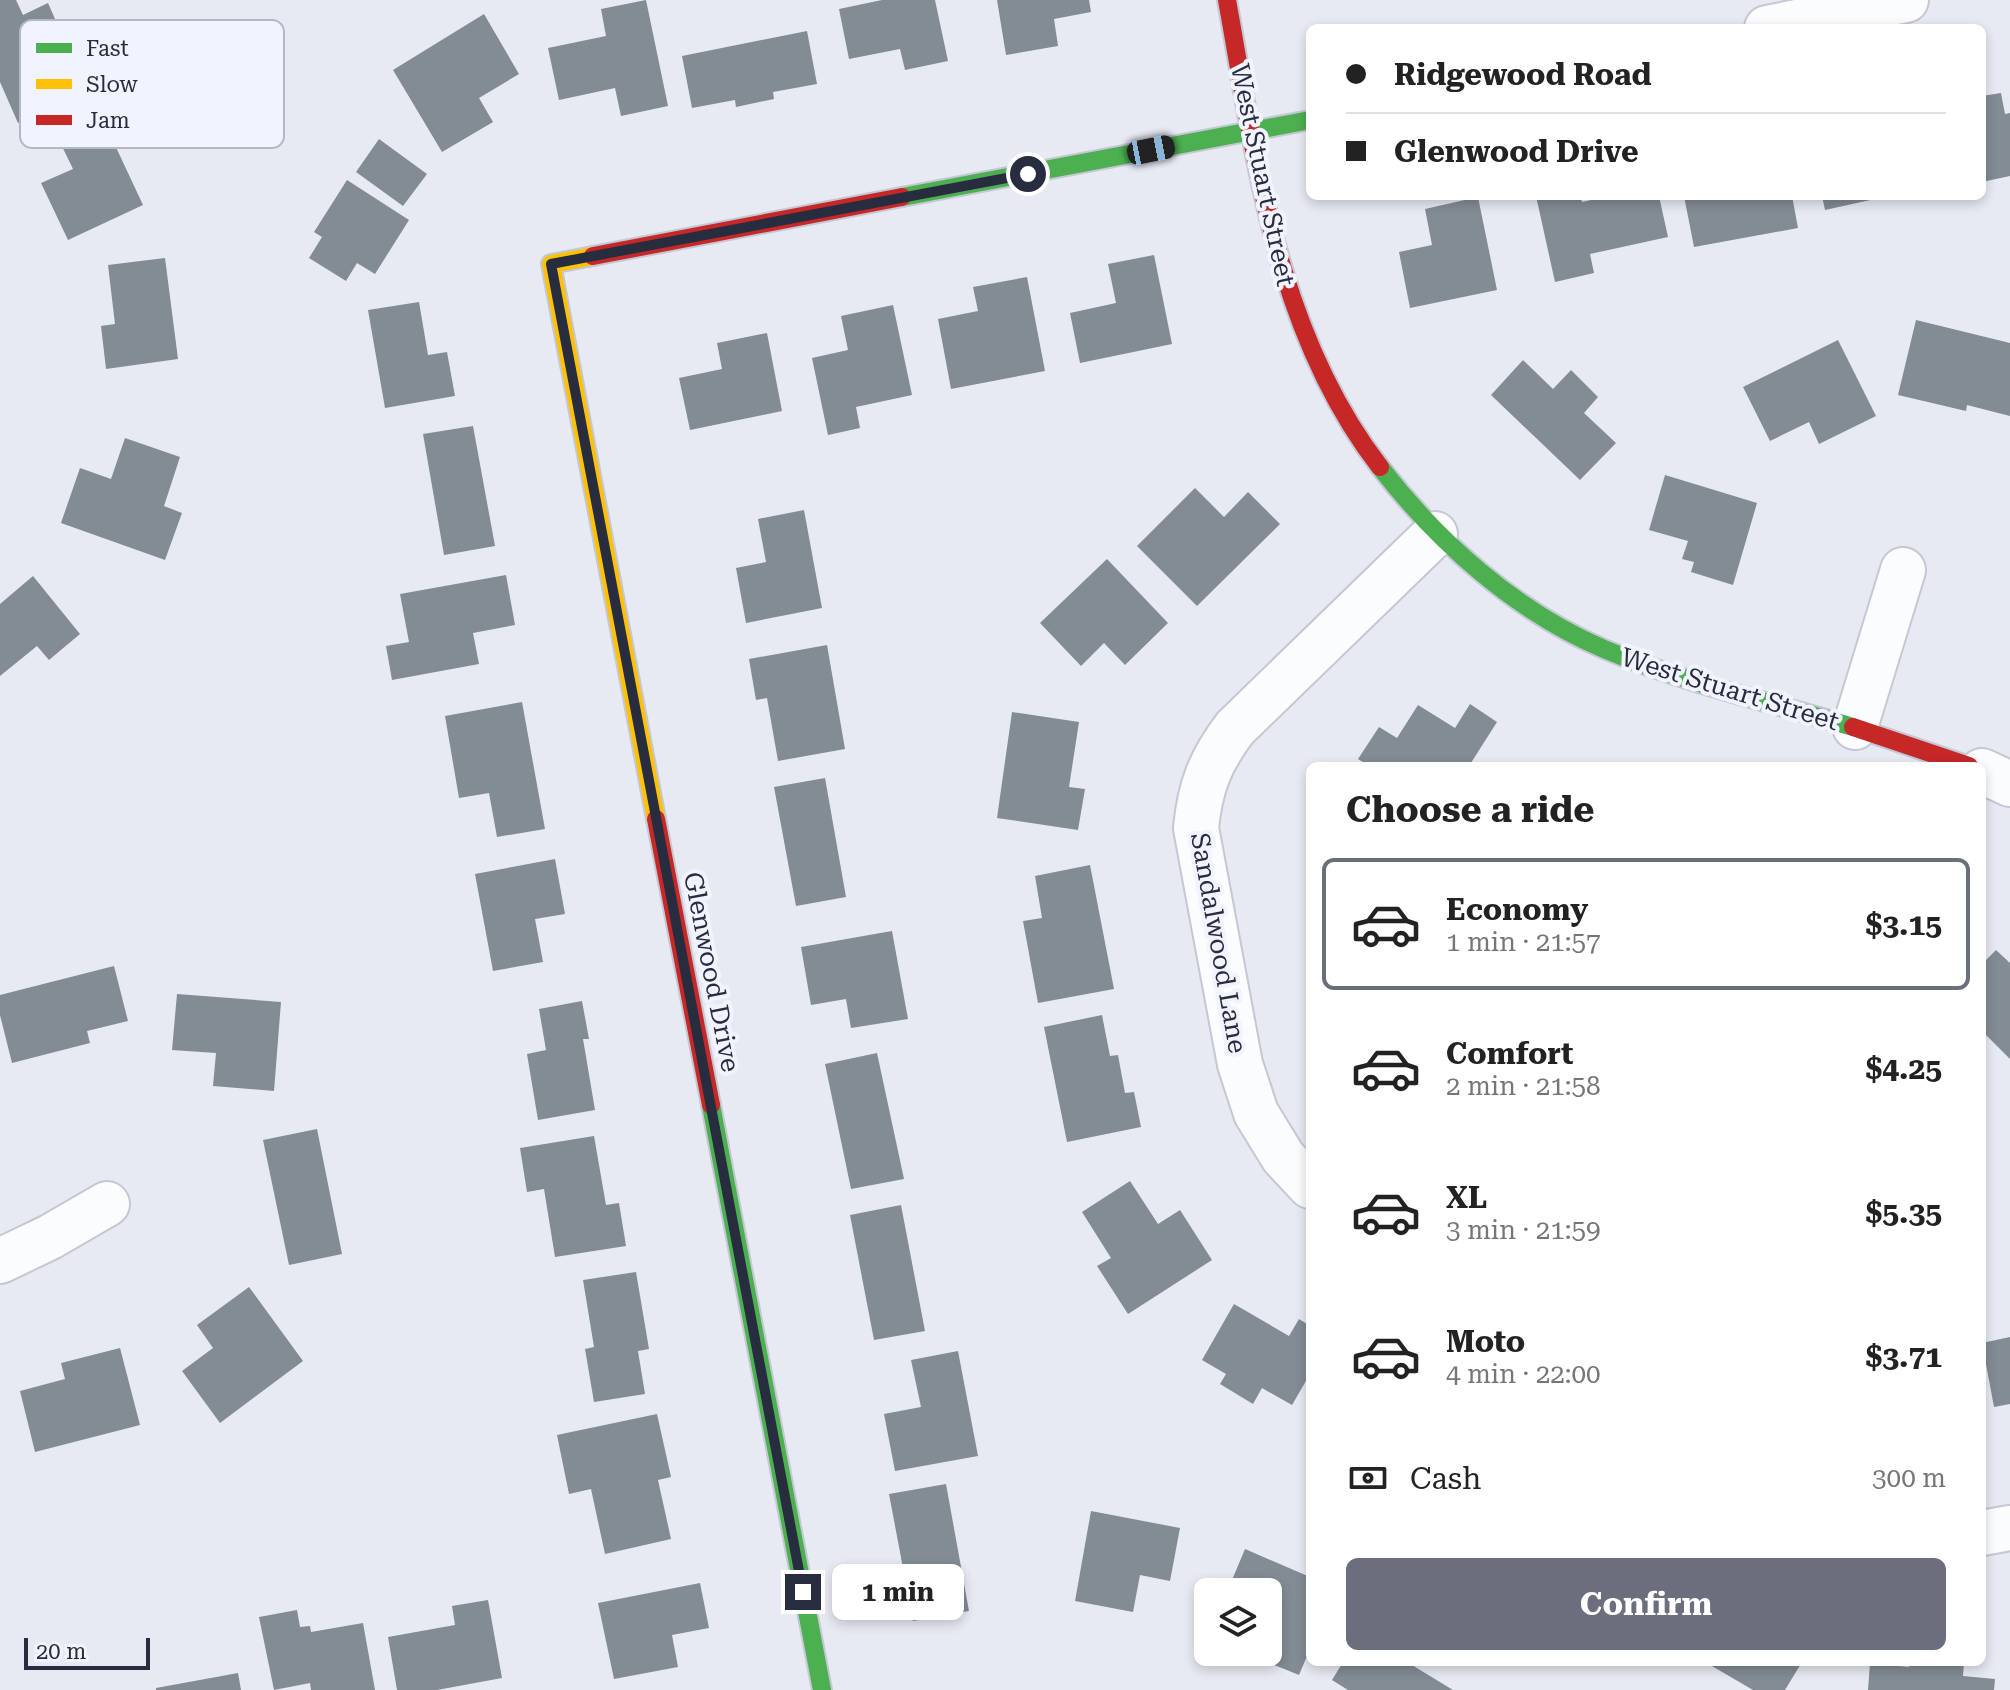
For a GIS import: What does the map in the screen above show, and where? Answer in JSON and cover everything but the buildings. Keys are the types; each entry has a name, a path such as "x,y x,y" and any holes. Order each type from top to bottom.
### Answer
{"street":[{"name":"West Stuart Street","path":"1227,0 1284,283 1307,348 1343,418 1383,475 1435,534 1547,621 1619,656 1686,680 1855,727 1957,762"},
{"path":"1787,24 1906,0"},
{"path":"1251,131 1306,121"},
{"name":"Glenwood Drive","path":"822,1690 551,264 1251,131"},
{"name":"Sandalwood Lane","path":"1306,1182 1283,1157 1256,1113 1240,1064 1196,828 1200,791 1213,758 1235,728 1435,534"},
{"path":"1855,727 1903,570"},
{"path":"1986,773 2010,784"},
{"path":"0,1261 107,1204"},
{"path":"1986,1532 2010,1528"}],"traffic: fast":[{"path":"902,197 1306,121"},
{"path":"1380,467 1427,522 1480,572 1571,633 1665,672 1853,727"},
{"path":"711,1105 822,1690"}],"traffic: slow":[{"path":"593,256 551,264 656,819"}],"traffic: jam":[{"path":"1227,0 1261,183 1294,303 1317,361 1345,415 1380,467"},
{"path":"593,256 902,197"},
{"path":"1853,727 1957,762"},
{"path":"656,819 711,1105"}],"route":[{"path":"803,1592 551,264 1028,174"}]}
